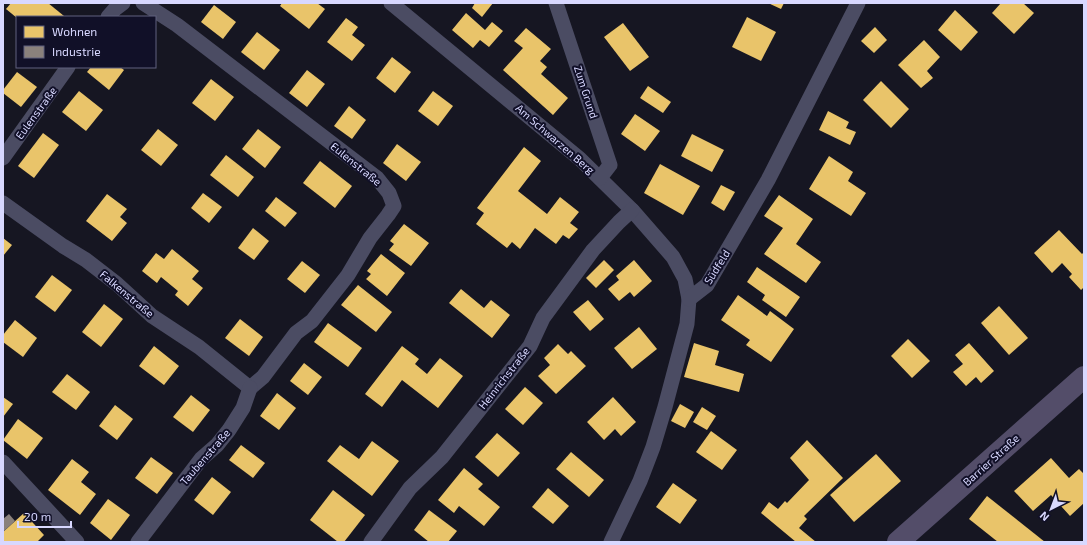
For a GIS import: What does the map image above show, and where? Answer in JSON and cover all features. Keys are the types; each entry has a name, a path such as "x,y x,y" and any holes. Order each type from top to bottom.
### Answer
{"main road":[{"name":"Barrier Straße","path":"898,542 1084,377"}],"street":[{"path":"109,16 123,3"},
{"name":"Eulenstraße","path":"143,3 177,25 377,178 389,193 394,206 370,238 348,275 312,321 296,333 264,377 250,388"},
{"name":"Am Schwarzen Berg","path":"391,3 535,121 600,178 632,210 673,257 685,279 689,299"},
{"name":"Zum Grund","path":"556,3 610,165 600,178"},
{"name":"Südfeld","path":"689,299 708,285 768,180 858,3"},
{"name":"Eulenstraße","path":"3,158 67,68"},
{"name":"Falkenstraße","path":"3,203 62,246 86,260 117,284 152,316 199,347 250,388"},
{"name":"Heinrichstraße","path":"371,542 410,488 442,457 530,346 543,318 589,256 619,222 632,210"},
{"path":"611,542 640,481 653,447 686,324 689,299"},
{"name":"Taubenstraße","path":"138,542 201,459 217,445 229,430 243,408 250,388"},
{"path":"3,462 77,542"}],"building: Wohnen":[{"path":"11,3 48,3 64,16 16,17 6,9"},
{"path":"282,3 317,3 325,9 309,29 280,6"},
{"path":"475,3 493,3 482,17 472,8"},
{"path":"768,3 784,3 781,9"},
{"path":"1001,3 1023,3 1034,13 1014,34 992,13"},
{"path":"214,5 236,22 223,39 201,22"},
{"path":"955,10 978,32 961,51 938,30"},
{"path":"466,13 485,30 492,22 503,31 489,47 480,40 473,48 452,30"},
{"path":"747,17 776,32 761,61 732,47"},
{"path":"346,18 358,27 352,35 365,45 352,61 327,42"},
{"path":"623,23 649,57 630,71 604,37"},
{"path":"875,27 887,40 874,53 861,41"},
{"path":"526,28 551,49 540,61 547,67 541,74 568,98 553,115 503,70 523,48 514,41"},
{"path":"257,32 280,50 264,70 241,52"},
{"path":"924,40 940,57 927,71 933,78 921,88 898,65"},
{"path":"392,57 411,72 395,93 376,78"},
{"path":"90,68 121,68 124,70 109,90 87,72"},
{"path":"307,70 325,84 307,107 289,93"},
{"path":"17,72 37,87 21,107 3,93 3,90"},
{"path":"211,79 234,97 215,121 192,103"},
{"path":"881,81 909,109 891,128 863,100"},
{"path":"648,86 671,102 663,113 640,98"},
{"path":"79,91 103,110 86,131 62,112"},
{"path":"433,91 453,106 438,126 418,111"},
{"path":"349,106 366,120 352,139 334,126"},
{"path":"828,111 849,122 846,128 856,132 850,145 819,130"},
{"path":"635,114 660,131 645,151 621,134"},
{"path":"158,129 178,145 161,166 141,150"},
{"path":"258,129 281,147 265,168 242,149"},
{"path":"43,133 59,145 34,178 18,166"},
{"path":"692,134 724,150 712,172 681,156"},
{"path":"397,144 421,162 406,181 383,163"},
{"path":"524,147 541,161 518,191 547,214 560,197 579,212 570,223 578,229 569,239 563,235 556,244 535,228 520,249 512,242 507,248 476,224 484,213 477,208"},
{"path":"226,155 254,177 238,197 210,175"},
{"path":"829,156 853,172 848,181 866,193 851,216 809,189"},
{"path":"320,161 352,186 335,208 303,183"},
{"path":"660,164 700,186 683,215 644,193"},
{"path":"721,185 735,192 724,211 711,203"},
{"path":"203,193 222,207 209,223 191,208"},
{"path":"107,194 127,209 120,217 127,223 112,241 86,221"},
{"path":"779,195 813,219 796,244 821,262 806,283 764,254 783,228 764,216"},
{"path":"276,197 297,213 285,227 265,211"},
{"path":"404,224 429,243 411,266 389,250 394,244 390,241"},
{"path":"253,228 269,241 254,260 238,248"},
{"path":"1059,230 1082,254 1084,252 1084,287 1081,290 1069,277 1072,274 1062,263 1052,273 1034,253"},
{"path":"3,238 12,245 3,256"},
{"path":"172,249 199,271 192,279 203,288 188,306 175,295 178,291 161,277 157,283 142,271 156,253 164,259"},
{"path":"381,254 405,273 387,296 366,279 371,274 367,271"},
{"path":"604,260 614,270 596,288 586,278"},
{"path":"634,260 652,281 634,297 630,292 619,301 608,289 619,280 616,276"},
{"path":"302,261 320,275 305,293 287,279"},
{"path":"757,267 800,297 786,317 762,300 765,295 747,282"},
{"path":"52,275 72,290 55,312 35,297"},
{"path":"358,285 392,312 376,332 341,305"},
{"path":"461,289 484,308 491,300 510,315 492,338 449,303"},
{"path":"738,295 767,316 770,311 794,329 771,362 746,345 750,340 721,320"},
{"path":"588,300 604,319 590,331 573,312"},
{"path":"104,304 123,319 101,347 82,332"},
{"path":"999,306 1028,338 1009,355 981,323"},
{"path":"240,319 263,337 249,356 225,338"},
{"path":"15,320 37,338 23,357 3,342 3,335"},
{"path":"328,323 362,348 348,367 314,342"},
{"path":"639,327 657,349 632,369 614,348"},
{"path":"908,339 930,361 912,378 891,356"},
{"path":"694,343 719,351 715,365 744,374 739,392 684,377"},
{"path":"969,343 994,371 981,383 976,377 966,386 953,372 963,364 955,355"},
{"path":"558,344 568,354 571,351 586,366 556,394 538,376 550,365 544,358"},
{"path":"154,346 179,366 164,385 139,366"},
{"path":"402,346 419,359 415,364 427,374 440,358 463,376 438,408 402,380 382,407 365,394"},
{"path":"304,363 322,377 308,395 290,381"},
{"path":"67,374 90,392 76,410 52,392"},
{"path":"525,387 543,403 523,425 505,409"},
{"path":"277,393 296,408 279,430 260,416"},
{"path":"191,395 210,410 193,432 173,417"},
{"path":"3,397 13,404 3,417"},
{"path":"613,397 636,422 621,436 615,429 604,440 587,422"},
{"path":"680,404 694,412 685,428 671,421"},
{"path":"115,405 133,419 117,440 99,426"},
{"path":"702,407 716,416 707,430 693,422"},
{"path":"18,419 43,438 27,459 3,440"},
{"path":"711,431 737,450 722,470 696,452"},
{"path":"497,433 520,453 498,477 475,457"},
{"path":"807,440 843,478 804,516 807,519 799,528 816,542 796,542 761,513 769,502 778,509 785,501 787,503 809,480 790,458"},
{"path":"372,441 399,461 372,496 327,461 340,445 359,459"},
{"path":"241,445 265,463 253,478 229,460"},
{"path":"571,452 604,480 589,497 556,469"},
{"path":"876,454 901,481 854,522 830,495"},
{"path":"151,457 173,473 157,494 135,478"},
{"path":"1051,458 1069,478 1079,469 1084,474 1084,503 1070,516 1051,495 1033,511 1014,491"},
{"path":"72,459 89,472 81,482 96,494 80,515 48,490"},
{"path":"464,468 483,484 478,489 500,507 484,526 459,506 454,513 438,500"},
{"path":"212,477 231,492 213,515 194,500"},
{"path":"673,483 697,500 680,524 656,507"},
{"path":"548,488 569,506 553,524 532,507"},
{"path":"333,490 365,515 344,542 338,542 310,520"},
{"path":"987,496 1045,542 998,542 969,519"},
{"path":"108,499 130,515 111,540 90,523"},
{"path":"429,510 457,531 448,542 429,542 414,530"},
{"path":"24,513 44,535 37,542 3,542 3,532"}],"building: Industrie":[{"path":"9,514 15,521 3,532 3,519"}]}
